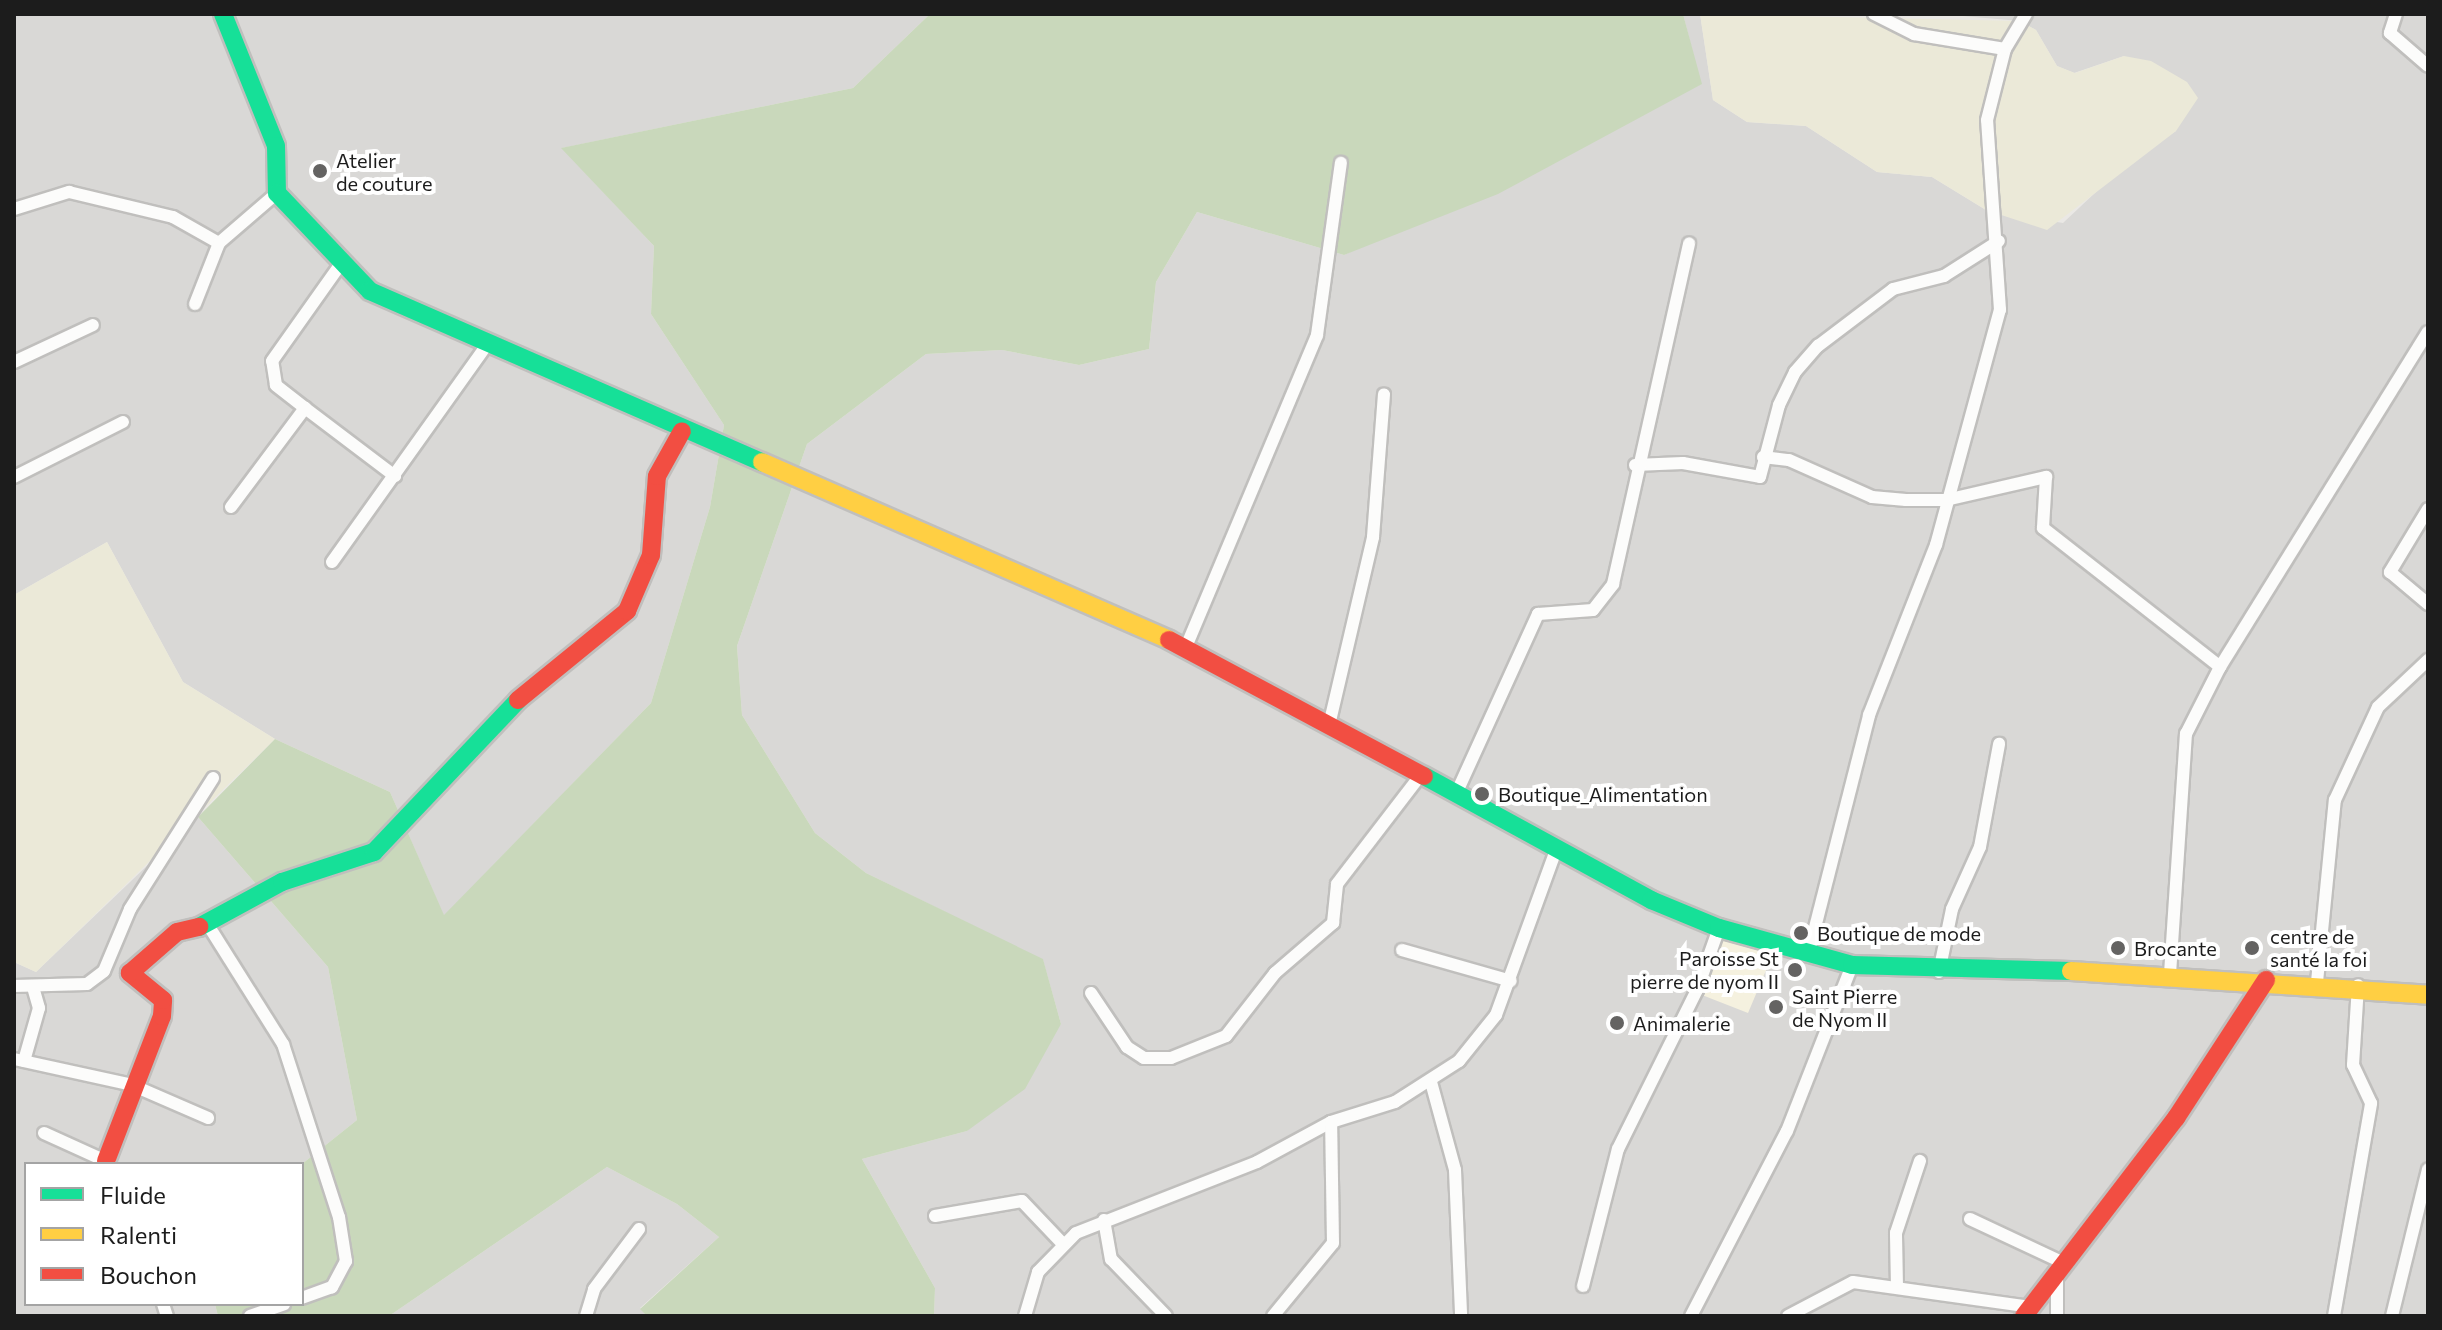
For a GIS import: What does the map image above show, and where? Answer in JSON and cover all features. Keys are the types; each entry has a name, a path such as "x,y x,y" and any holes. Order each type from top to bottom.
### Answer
{"main road":[{"path":"223,14 276,146 277,193 340,265 370,291 682,431 1186,647 1330,721 1420,776 1557,847 1607,880 1719,928 1852,965 1939,972 2170,974 2358,985 2428,995"},
{"path":"109,1162 132,1085 163,1000 130,973 177,932 208,925 282,882 374,852 494,720 627,611 651,555 657,476 682,431"},
{"path":"2027,1312 2176,1118 2266,980"}],"street":[{"path":"1874,14 1889,17 1914,34 2005,49"},
{"path":"1808,955 1869,715 1936,545 2000,310 1999,241 1987,120 2005,49 2026,14"},
{"path":"2396,14 2390,33 2428,66"},
{"path":"1186,647 1317,335 1341,163"},
{"path":"14,209 69,192 173,217 219,243"},
{"path":"195,304 219,243 277,193"},
{"path":"1635,465 1683,463 1760,477 1763,457 1795,372 1828,337 1893,289 1944,276 1999,241"},
{"path":"1456,794 1538,614 1593,610 1613,584 1635,465 1689,243"},
{"path":"340,265 272,361 276,385 395,476"},
{"path":"14,362 93,325"},
{"path":"2170,974 2183,747 2220,667 2428,332"},
{"path":"332,562 487,345"},
{"path":"1330,721 1373,537 1384,394"},
{"path":"231,507 305,408"},
{"path":"15,474 123,422"},
{"path":"1763,457 1789,460 1872,497 1946,500 2046,477 2043,528 2220,667"},
{"path":"2428,509 2390,575 2428,604"},
{"path":"2317,982 2335,800 2381,703 2428,660"},
{"path":"1939,972 1949,919 1980,847 1999,744"},
{"path":"1091,993 1127,1047 1144,1058 1171,1058 1226,1036 1275,973 1333,923 1337,884 1420,776"},
{"path":"14,986 34,990 87,984 104,971 130,909 213,778"},
{"path":"1025,1316 1032,1283 1062,1243 1104,1220 1257,1162 1331,1122 1431,1082 1479,1042 1511,981 1537,886 1557,847"},
{"path":"208,925 283,1044 339,1217 346,1261 332,1287 304,1297"},
{"path":"1583,1286 1618,1149 1697,990 1719,928"},
{"path":"1402,950 1511,981"},
{"path":"1691,1316 1787,1131 1852,965"},
{"path":"2334,1316 2371,1103 2353,1065 2358,985"},
{"path":"34,990 39,1008 19,1060 132,1085 208,1118"},
{"path":"1431,1082 1455,1170 1461,1316"},
{"path":"1273,1316 1333,1243 1331,1122"},
{"path":"44,1133 107,1162"},
{"path":"1897,1287 1896,1233 1920,1161"},
{"path":"2392,1316 2428,1169"},
{"path":"935,1216 1022,1201 1062,1243"},
{"path":"1970,1219 2061,1268 2057,1316"},
{"path":"1104,1220 1111,1259 1166,1316"},
{"path":"586,1316 594,1289 639,1229"},
{"path":"1788,1316 1842,1285 1897,1287 2027,1312"},
{"path":"250,1316 278,1306"}],"shaded area":[{"path":"14,14 930,14 853,88 562,148 654,246 651,314 724,425 710,507 651,703 444,916 390,792 275,739 183,682 107,542 14,595"},
{"path":"1683,14 1700,14 1713,100 1747,122 1806,126 1877,172 1932,177 1986,210 2063,223 2131,159 2176,131 2124,56 2074,73 2057,66 2036,30 2020,21 1940,14 2428,14 2428,1316 934,1316 935,1288 862,1159 967,1131 1061,1024 1043,960 866,873 815,833 742,715 737,646 807,444 926,354 1002,350 1079,365 1149,349 1156,282 1197,212 1344,255 1701,84"},
{"path":"1700,14 2020,21 2036,30 2057,66 2075,73 2124,56 2151,61 2187,82 2198,98 2176,131 2047,230 1986,210 1932,177 1877,172 1806,126 1747,122 1713,100"},
{"path":"107,542 183,682 275,739 36,972 14,962 14,595"},
{"path":"198,817 328,967 357,1120 304,1162 24,1162 24,1306 216,1306 218,1316 14,1316 14,962 36,972"},
{"path":"1724,934 1775,949 1748,1013 1702,995"},
{"path":"607,1167 677,1204 719,1237 640,1308 647,1316 389,1316"}],"green space":[{"path":"930,14 1683,14 1702,84 1498,194 1344,255 1197,212 1156,282 1149,349 1079,365 1002,350 926,354 807,444 737,646 742,715 815,833 866,873 1043,959 1061,1024 1025,1089 967,1131 862,1159 935,1288 934,1316 647,1316 640,1309 719,1237 677,1204 607,1167 389,1316 218,1316 216,1306 304,1306 304,1162 357,1120 328,967 198,817 275,739 390,792 444,915 651,703 710,507 724,425 651,314 654,246 561,148 853,88"}],"traffic: fast":[{"path":"223,14 276,146 277,193 370,291 762,462"},
{"path":"199,927 282,882 374,852 518,700"},
{"path":"1424,776 1651,900 1719,928 1852,965 2071,971"}],"traffic: slow":[{"path":"762,462 1169,640"},
{"path":"2071,971 2428,995"}],"traffic: jam":[{"path":"518,700 627,611 651,555 657,476 682,431"},
{"path":"1169,640 1424,776"},
{"path":"106,1161 162,1016 163,1000 130,973 177,932 199,927"},
{"path":"2024,1316 2176,1118 2266,980"}],"place":[{"name":"Atelier de couture","path":"320,171"},
{"name":"Boutique_Alimentation","path":"1482,794"},
{"name":"Boutique de mode","path":"1801,933"},
{"name":"Brocante","path":"2118,948"},
{"name":"centre de santé la foi","path":"2252,948"},
{"name":"Paroisse St pierre de nyom II","path":"1795,970"},
{"name":"Saint Pierre de Nyom II","path":"1776,1007"},
{"name":"Animalerie","path":"1617,1023"}]}
